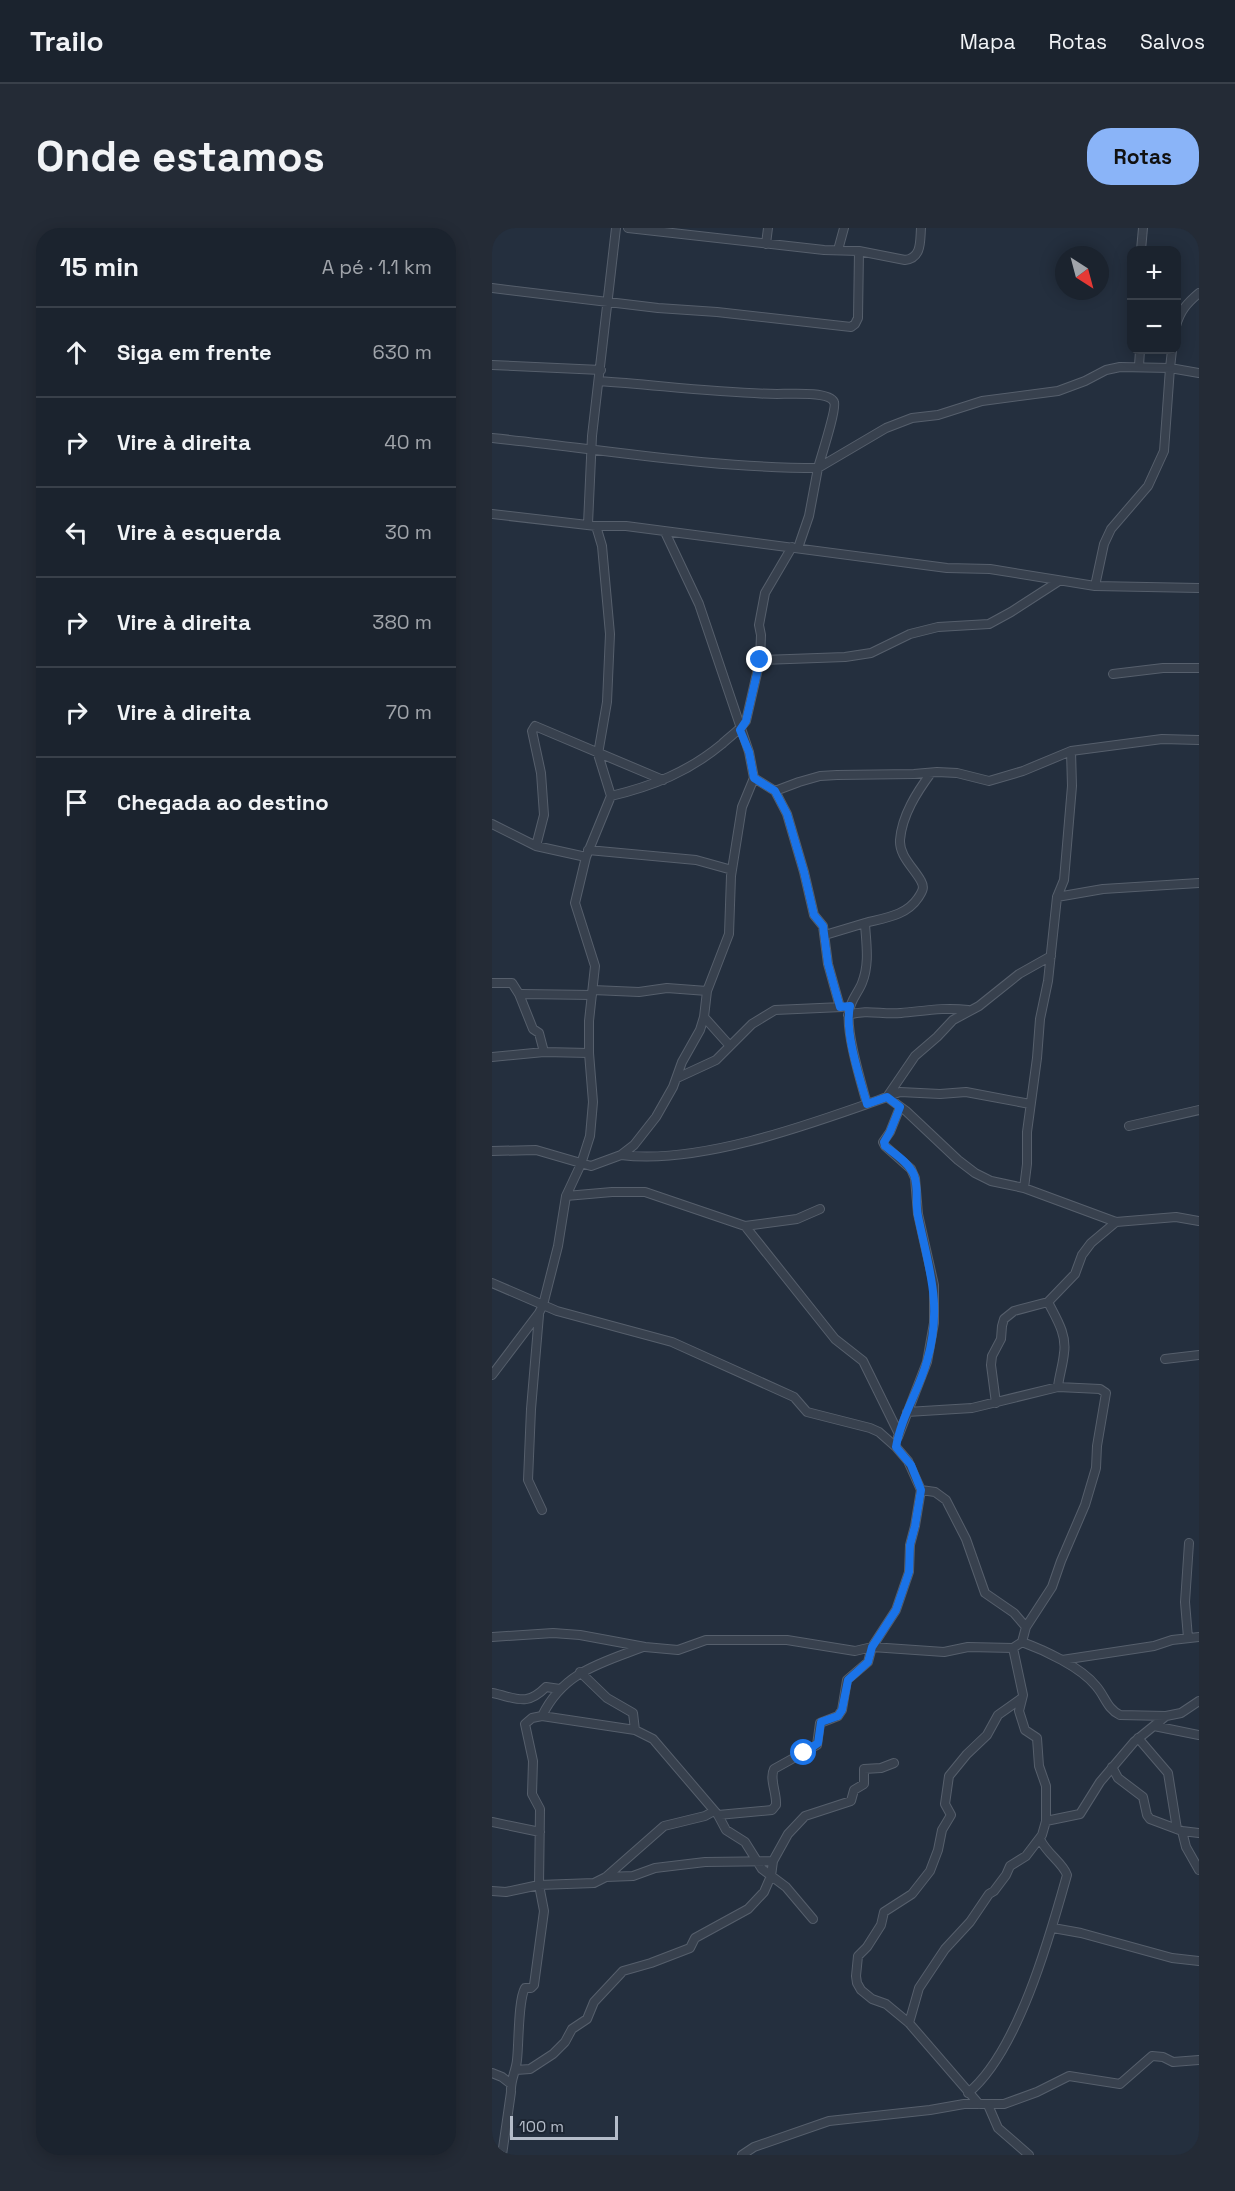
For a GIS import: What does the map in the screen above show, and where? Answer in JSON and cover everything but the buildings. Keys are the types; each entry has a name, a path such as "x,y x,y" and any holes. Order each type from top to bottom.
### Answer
{"street":[{"path":"492,1375 543,1305 558,1246 566,1197 581,1164 590,1136 593,1108 589,1021 594,960 575,903 587,853 611,796 598,754 607,702 610,634 602,546 592,525 592,449 616,228"},
{"path":"628,228 686,231 766,244 859,251 911,259 917,255 920,246 921,228"},
{"path":"766,244 768,228"},
{"path":"838,250 844,228"},
{"path":"1141,246 1143,228"},
{"path":"492,288 609,303 851,327 858,318 859,251"},
{"path":"1181,314 1186,303 1199,293"},
{"path":"1139,366 1140,354"},
{"path":"1095,586 1104,544 1111,529 1148,486 1164,451 1172,354"},
{"path":"492,365 601,370"},
{"path":"492,438 669,459 769,468 818,468 886,428 912,418 938,415 982,401 1058,391 1106,370 1120,367 1170,368 1199,373"},
{"path":"599,381 828,396 835,405 834,414 826,433 809,516 795,547 765,592 759,624 760,660 746,721 740,730 704,759 642,789 611,796"},
{"path":"492,514 592,525 626,526 946,568 990,569 1095,586 1199,588"},
{"path":"492,1151 536,1150 581,1164 594,1165 621,1155 634,1145 649,1128 700,1030 707,991 729,934 732,870 742,807 754,778 749,752 699,604 665,532"},
{"path":"760,660 845,657 871,653 910,634 938,627 988,624 1059,581"},
{"path":"1113,674 1163,668 1199,668"},
{"path":"536,846 544,815 541,773 533,728 540,726 598,754 663,780"},
{"path":"775,791 820,776 931,772 957,773 989,781 1023,771 1071,751 1162,739 1199,740"},
{"path":"1024,1188 1030,1104 1040,1019 1051,956 1057,897 1064,880 1072,786 1071,751"},
{"path":"825,935 892,917 914,904 922,892 921,882 908,863 900,841 915,795 931,772"},
{"path":"754,778 775,791 787,814 814,915 823,926 828,964 840,1007"},
{"path":"492,824 536,846 587,853 696,860 732,870"},
{"path":"1057,897 1103,889 1199,884"},
{"path":"865,923 867,969 848,1015 855,1061 867,1104"},
{"path":"887,1097 915,1056 953,1020 979,1006 1018,974 1051,956"},
{"path":"492,983 512,983 533,1029 539,1033 544,1052"},
{"path":"519,994 639,992 667,988 707,991"},
{"path":"677,1078 716,1060 764,1016 775,1010 850,1006"},
{"path":"848,1015 862,1011 899,1014 946,1008 968,1010"},
{"path":"704,1017 730,1046"},
{"path":"492,1058 544,1052 589,1053"},
{"path":"621,1155 643,1158 718,1149 804,1125 900,1092 940,1094 966,1092 1030,1104"},
{"path":"887,1097 975,1173 991,1181 1024,1188 1116,1222 1176,1217 1199,1221"},
{"path":"896,1447 898,1434 927,1362 934,1323 934,1285 918,1214 915,1178 910,1169 885,1146 884,1142 900,1107"},
{"path":"1129,1126 1199,1110"},
{"path":"566,1197 612,1192 645,1192 745,1226 797,1219 820,1209"},
{"path":"996,1403 991,1365 992,1356 1001,1339 1004,1320 1014,1311 1048,1302 1075,1274 1082,1255 1091,1243 1116,1222"},
{"path":"745,1226 835,1339 863,1361 898,1434"},
{"path":"492,1283 574,1317 672,1342 794,1397 807,1412 879,1432 911,1465 921,1490 910,1545 909,1572 896,1610 872,1647 868,1662 848,1680 844,1707 840,1713 820,1723 818,1743 774,1769 771,1774 777,1795 772,1810 716,1813 664,1826 606,1877 594,1883 539,1885 506,1892 492,1891"},
{"path":"1048,1302 1065,1341 1058,1387"},
{"path":"539,1313 528,1480 542,1510"},
{"path":"1165,1359 1199,1355"},
{"path":"492,1637 571,1634 645,1647 678,1650 706,1640 787,1640 855,1650 872,1647 945,1652 968,1647 1013,1648 1022,1642 1026,1627 1052,1587 1084,1505 1096,1468 1097,1446 1106,1393 1100,1389 1058,1387 972,1408 907,1413"},
{"path":"921,1490 935,1492 946,1500 966,1539 984,1593 1014,1613 1026,1627"},
{"path":"1188,1638 1185,1602 1189,1543"},
{"path":"1062,1660 1199,1637"},
{"path":"1022,1642 1062,1660 1096,1685 1114,1713 1166,1716 1181,1713 1199,1701"},
{"path":"542,1716 548,1704 580,1672 645,1647"},
{"path":"909,2022 919,1988 945,1948 970,1922 989,1894 1006,1875 1010,1866 1026,1856 1040,1839 1046,1821 1046,1786 1039,1766 1038,1742 1035,1736 1025,1730 1019,1711 1023,1698 1013,1648"},
{"path":"580,1672 607,1698 633,1713 635,1730"},
{"path":"492,1693 526,1700 535,1698 546,1687 561,1689"},
{"path":"979,2104 909,2022 886,2004 872,1999 861,1990 856,1976 858,1956 867,1947 881,1925 884,1912 912,1894 930,1871 939,1851 942,1830 951,1815 945,1804 949,1776 987,1735 998,1714 1023,1698"},
{"path":"502,2155 512,2092 511,2084 516,2070 523,1992 525,1988 531,1988 534,1985 544,1922 544,1902 539,1885 540,1809 532,1794 533,1761 524,1729 532,1718 542,1716 635,1730 653,1739 716,1813 726,1830 742,1839 765,1872 786,1887 813,1919"},
{"path":"1046,1821 1080,1814 1100,1782 1138,1738 1166,1716"},
{"path":"1154,1726 1199,1735"},
{"path":"1138,1738 1168,1773 1180,1830 1199,1870"},
{"path":"516,2070 530,2068 553,2054 565,2042 572,2029 587,2019 594,2002 623,1971 690,1948 695,1938 751,1907 764,1892 771,1876 773,1860 788,1834 805,1816 851,1800 854,1790 864,1784 864,1768 881,1768 894,1763"},
{"path":"1113,1767 1118,1778 1143,1797 1148,1817 1180,1830 1199,1833"},
{"path":"492,1822 540,1832"},
{"path":"968,2093 978,2084 1016,2024 1053,1928 1067,1875 1065,1869 1046,1852 1040,1839"},
{"path":"606,1877 633,1876 655,1868 705,1862 773,1860"},
{"path":"1053,1928 1082,1933 1172,1958 1199,1961"},
{"path":"742,2155 754,2147 829,2121 964,2104 1004,2104 1069,2076 1120,2084 1152,2056 1163,2057 1173,2062 1199,2060"},
{"path":"492,2073 511,2084"},
{"path":"988,2105 998,2128 1029,2155"}],"route":[{"path":"760,660 746,721 740,730 749,752 754,778 775,791 787,814 814,915 823,926 828,964 840,1007 850,1006 848,1015 855,1061 867,1104 887,1097 900,1107 884,1142 885,1146 910,1169 915,1178 918,1214 934,1285 932,1341 927,1362 898,1434 896,1447 911,1465 921,1490 910,1545 908,1562 910,1569 896,1610 872,1647 868,1662 846,1683 844,1707 838,1716 821,1722 817,1745 804,1753"}]}
